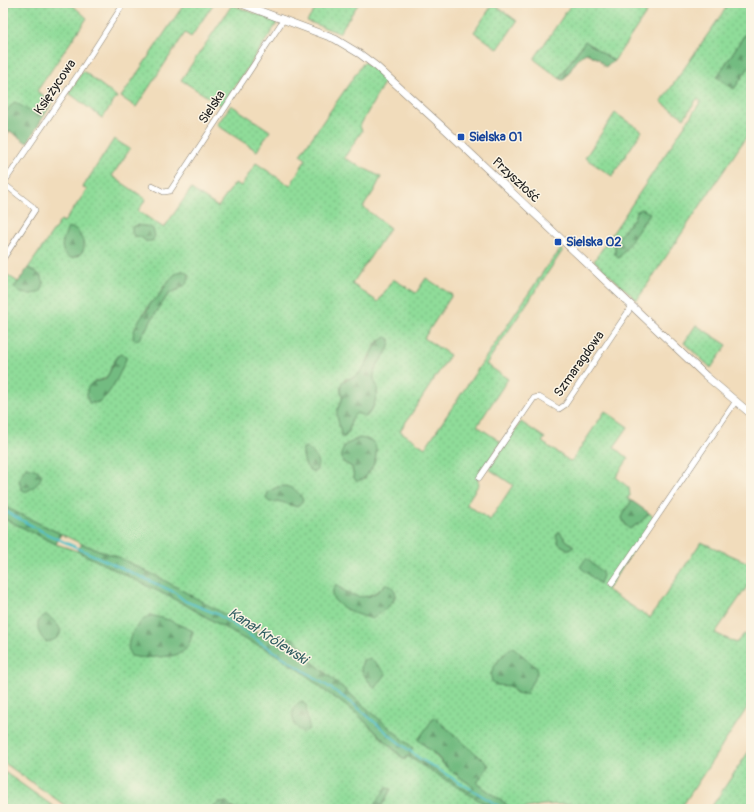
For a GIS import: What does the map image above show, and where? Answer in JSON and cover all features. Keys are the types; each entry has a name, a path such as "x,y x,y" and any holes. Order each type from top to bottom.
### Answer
{"street":[{"name":"Księżycowa","path":"3,259 35,210 32,206 3,184 79,73 124,3"},
{"name":"Przyszłość","path":"239,3 284,19 347,45 376,66 446,130 706,376 751,414"},
{"name":"Sielska","path":"152,186 164,192 170,191 284,19"},
{"name":"Szmaragdowa","path":"479,478 534,398 539,397 559,409 565,405 632,306"},
{"path":"612,583 736,401"}],"green space":[{"path":"12,3 70,3 87,18 37,91 53,103 49,108 44,107 38,116 3,114 3,16"},
{"path":"185,3 214,3 191,37 185,33 136,107 121,97"},
{"path":"320,3 359,3 339,33 307,21"},
{"path":"572,3 653,3 614,61 585,41 559,78 534,59"},
{"path":"718,3 751,3 751,25 717,77 734,89 751,64 751,130 637,300 594,261 701,101 697,99 684,118 661,102 726,8","holes":["636,212 650,213 619,258 615,254 615,241 634,219"]},
{"path":"493,4 517,21 498,49 474,32"},
{"path":"232,5 276,21 276,25 222,106 181,80"},
{"path":"751,25 751,64 734,89 717,77"},
{"path":"585,41 614,61 605,67 599,59 586,53 579,58 564,80 562,80 559,78"},
{"path":"364,62 386,79 360,126 362,131 344,158 381,177 374,191 363,207 390,228 352,284 378,302 393,279 416,293 426,278 452,295 424,338 450,355 400,431 425,448 545,269 561,249 563,250 486,364 508,379 477,426 501,442 477,478 479,484 466,504 490,520 513,485 489,469 521,422 545,438 542,442 571,462 605,411 628,427 614,447 628,459 616,477 629,488 630,496 627,498 632,501 625,510 623,521 627,527 637,525 649,513 655,518 607,590 650,618 701,542 751,564 751,581 715,633 736,643 744,634 751,638 751,702 681,808 569,804 542,805 522,809 511,808 477,783 488,765 434,717 430,750 448,769 474,787 470,792 408,754 413,748 308,658 302,646 288,637 275,636 251,623 240,624 160,578 118,557 82,544 3,506 3,272 18,282 14,288 43,287 41,277 28,268 61,220 64,222 87,190 83,187 114,139 130,149 112,176 146,199 138,211 164,228 191,189 218,207 235,183 241,186 256,163 290,186 306,159 300,155","holes":["144,226 150,227 146,241 141,237","78,232 82,242 80,255 71,258 62,242 65,237","183,271 178,290 167,296 140,338 143,314 151,303 157,299 164,286 174,275","390,339 390,344 374,373 377,395 372,410 354,415 351,420 348,434 338,421 338,412 343,397 341,390 345,379 352,378 362,370 378,341","126,359 107,395 97,403 94,381 105,378 110,371 112,364","356,439 376,450 372,468 364,479 354,478 352,467 343,462 353,441","559,531 566,540 574,546 569,550 559,544","386,583 395,591 395,595 393,602 377,614 348,610 342,606 339,587 356,597 369,596","506,652 534,678 526,692 516,693 509,686 504,685 491,674 497,662","363,660 374,662 381,669 375,689 366,678 361,667"]},
{"path":"83,71 117,97 102,118 69,93"},
{"path":"15,102 38,116 43,107 49,108 27,143 10,131 4,139 3,138 3,114"},
{"path":"231,105 270,131 257,151 217,125"},
{"path":"615,113 642,131 612,176 585,158"},
{"path":"641,209 650,213 619,258 615,254 615,241 634,219 636,212"},
{"path":"138,225 153,229 155,236 152,241 146,241 141,237 134,236 132,233 132,227"},
{"path":"68,227 76,229 82,238 84,246 81,253 71,258 66,255 62,248 63,240"},
{"path":"28,268 41,276 43,280 43,287 38,293 23,293 14,288"},
{"path":"183,271 189,275 187,283 167,296 140,338 137,340 133,339 134,330 148,309 150,303 157,298 171,278 178,272"},
{"path":"696,325 727,345 711,368 684,343"},
{"path":"386,337 390,339 390,344 375,370 374,378 377,385 377,390 373,407 366,417 357,413 354,415 349,431 345,437 342,437 337,411 343,397 341,393 342,382 358,375 369,359 377,343"},
{"path":"120,354 126,356 126,359 112,388 102,400 96,403 89,403 87,395 89,386 94,382 106,378 115,360"},
{"path":"360,438 373,442 376,457 374,464 366,476 361,480 356,481 352,467 343,462 341,454 345,445"},
{"path":"306,447 316,458 318,465 315,472 309,469 305,463 303,448"},
{"path":"26,467 38,471 41,478 31,489 24,491 21,489 19,478"},
{"path":"282,486 289,487 299,494 303,500 297,507 281,502 270,502 266,499 268,492"},
{"path":"632,501 649,513 642,521 630,529 627,527 622,518 625,510"},
{"path":"3,506 61,534 56,544 3,518"},
{"path":"3,518 56,544 77,551 184,604 244,639 267,649 304,673 324,690 356,713 404,760 407,756 493,809 380,809 391,789 386,788 372,809 234,809 233,807 218,803 212,809 70,809 3,762"},
{"path":"559,531 574,547 569,550 559,544 556,536"},
{"path":"82,544 118,557 160,578 267,638 281,636 297,642 305,651 308,658 413,748 409,754 470,792 474,787 448,769 437,756 418,740 434,717 489,765 477,783 511,809 493,809 407,756 405,760 356,713 324,690 304,673 267,649 244,639 184,604 77,551"},
{"path":"586,558 602,572 603,576 600,584 580,567"},
{"path":"386,583 395,591 394,600 373,619 345,609 332,597 336,584 348,593 362,597 375,593"},
{"path":"46,615 59,626 60,634 53,640 46,642 40,635 38,624 39,620"},
{"path":"150,615 169,620 193,631 191,639 185,650 176,655 170,656 147,658 131,656 128,645 132,633 145,618"},
{"path":"513,647 537,668 536,675 527,694 519,693 509,686 496,685 492,681 491,676 494,667"},
{"path":"366,659 375,662 386,674 375,689 361,669 363,660"},
{"path":"301,701 306,705 309,727 309,729 304,732 296,726 293,718 294,709"},
{"path":"751,748 751,809 710,809"},
{"path":"3,771 57,809 3,809"},
{"path":"386,788 391,789 380,809 372,809"},
{"path":"227,802 234,809 212,809 218,803"}],"waterway":[{"name":"Kanał Królewski","path":"3,510 47,534 174,592 185,601 217,614 356,706 419,758 504,809"}],"place":[{"name":"Sielska 01","path":"461,137"},
{"name":"Sielska 02","path":"558,242"}]}
